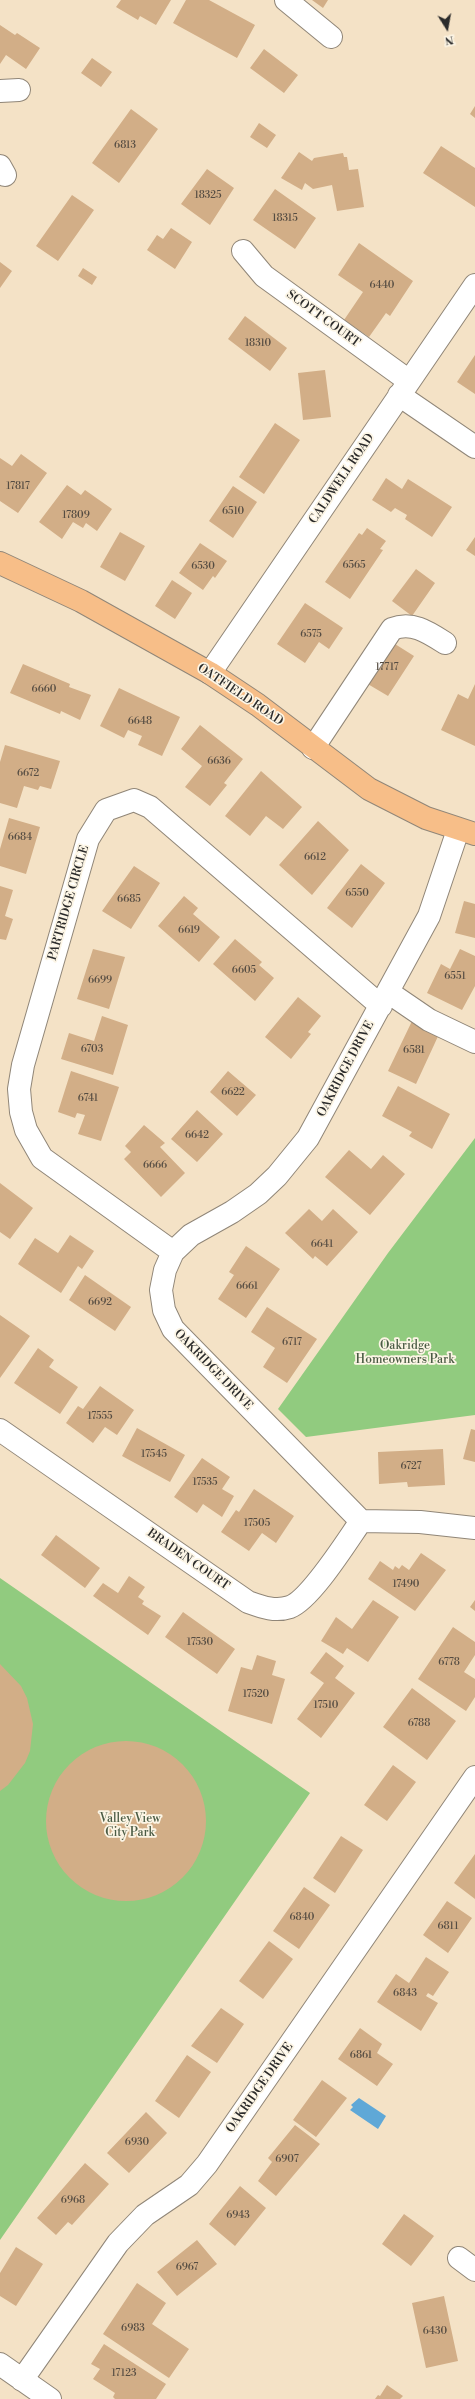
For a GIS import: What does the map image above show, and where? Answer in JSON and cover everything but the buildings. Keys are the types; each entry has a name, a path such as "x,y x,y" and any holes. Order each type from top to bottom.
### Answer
{"main road":[{"name":"OATFIELD ROAD","path":"0,562 88,605 210,673 258,705 312,748 374,792 408,811 466,832"}],"street":[{"path":"286,0 331,37"},
{"name":"SCOTT COURT","path":"243,251 264,276 475,447"},
{"name":"CALDWELL ROAD","path":"210,673 475,285"},
{"path":"312,748 392,629 403,624 429,632 445,643"},
{"name":"PARTRIDGE CIRCLE","path":"173,1252 42,1158 26,1130 21,1112 20,1089 25,1058 88,839 106,810 134,800 150,807 384,999 475,1042"},
{"name":"OAKRIDGE DRIVE","path":"362,1521 172,1329 164,1310 161,1290 165,1270 173,1252 190,1235 232,1212 258,1194 292,1160 308,1138 429,916 466,832"},
{"name":"BRADEN COURT","path":"0,1430 248,1602 268,1609 290,1606 309,1593 362,1521"},
{"path":"362,1521 420,1522 475,1528"},
{"name":"OAKRIDGE DRIVE","path":"22,2380 118,2243 145,2215 190,2185 207,2164 475,1777"},
{"path":"0,2364 50,2399"}],"green space":[{"name":"Oakridge Homeowners Park","path":"475,1138 475,1415 306,1437 278,1409 388,1253"},
{"name":"Valley View City Park","path":"0,1578 310,1793 0,2240"}],"water":[{"path":"359,2098 386,2116 378,2129 350,2110 353,2107 351,2105"}]}
